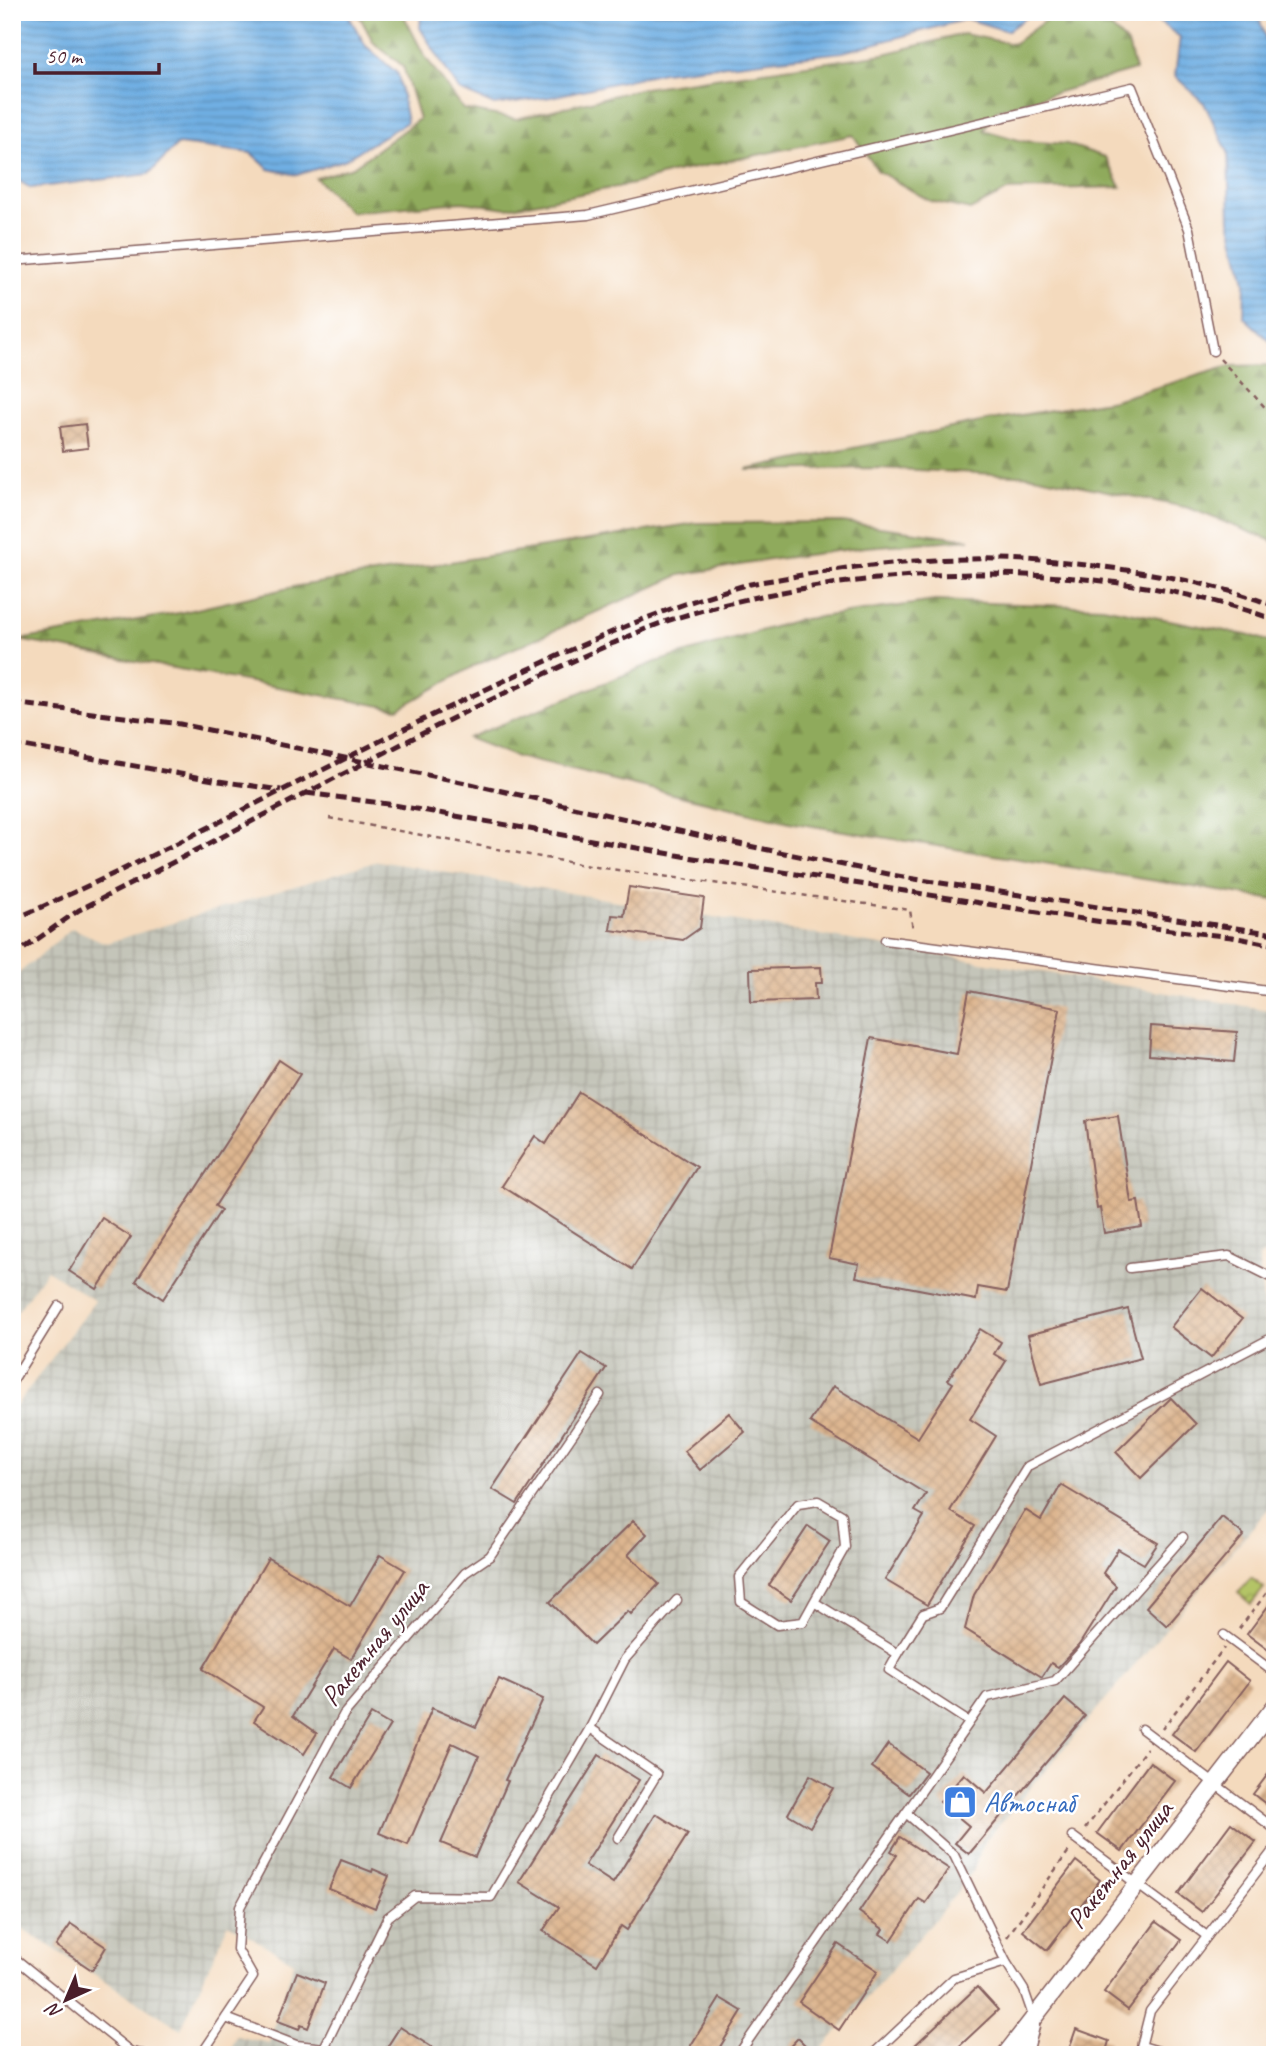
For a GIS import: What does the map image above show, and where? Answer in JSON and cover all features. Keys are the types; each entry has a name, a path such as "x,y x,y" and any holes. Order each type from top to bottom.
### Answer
{"street":[{"name":"Ракетная улица","path":"1005,2055 1275,1706"},
{"path":"1026,2055 1033,2017"}],"lane":[{"path":"12,261 587,215 1132,87 1189,229 1213,351"},
{"path":"885,940 1275,992"},
{"path":"1130,1268 1229,1256 1274,1278"},
{"path":"12,1382 59,1306"},
{"path":"970,1722 889,1670 923,1614 940,1608 1028,1466 1275,1336"},
{"name":"Ракетная улица","path":"201,2055 253,1977 237,1949 240,1907 344,1714 465,1573 490,1556 600,1395"},
{"path":"818,1501 842,1515 845,1547 814,1602 803,1622 777,1625 741,1602 739,1577 798,1504 818,1501"},
{"path":"738,2055 987,1697 1055,1681 1183,1537"},
{"path":"226,2018 296,2045 326,2051 388,1917 415,1896 492,1897 590,1728 625,1659 677,1600"},
{"path":"814,1602 898,1654"},
{"path":"1227,1637 1275,1673"},
{"path":"590,1728 657,1774 618,1838"},
{"path":"1142,1729 1275,1829"},
{"path":"906,1812 954,1855 1006,1962 1024,1990 1033,2017"},
{"path":"1075,1838 1207,1936"},
{"path":"1172,2055 1140,2050 1150,2011 1275,1848"},
{"path":"12,1956 131,2052 147,2055"},
{"path":"873,2055 954,1978 1006,1962"}],"path":[{"path":"1213,351 1275,418"},
{"path":"329,818 589,866 910,910 915,944"},
{"path":"999,1948 1075,1838 1154,1739 1227,1637 1275,1582"}],"shaded area":[{"path":"378,861 1275,1011 1275,1249 1259,1257 1266,1337 1275,1344 1275,1501 984,1842 973,1871 939,1915 817,2055 229,2055 236,2036 269,2043 294,1962 228,1924 181,2029 12,1922 12,1411 95,1301 47,1270 12,1319 12,979 72,928 106,943"}],"green space":[{"path":"357,12 404,12 424,55 463,109 516,119 644,88 884,54 964,34 1013,44 1054,14 1100,17 1128,44 1135,70 996,110 984,130 1022,141 1067,144 1105,157 1121,187 1009,190 970,210 930,201 878,171 853,135 671,173 633,184 507,208 462,202 350,212 316,178 353,167 419,119 403,66 374,43"},
{"path":"1275,365 1275,542 1189,508 1034,476 878,468 746,470 990,420 1114,400 1230,366"},
{"path":"842,522 970,539 866,547 680,575 474,666 398,709 19,640 179,613 298,586 696,523"},
{"path":"935,601 1103,607 1256,637 1275,644 1275,900 794,823 517,757 468,738 656,662 797,620"},
{"path":"1251,1578 1264,1588 1251,1604 1238,1593"}],"water":[{"path":"12,12 324,12 348,15 366,46 398,74 407,122 344,160 297,175 269,169 251,153 178,144 149,174 31,188 12,177"},
{"path":"421,12 1034,12 1007,31 967,19 843,52 663,72 551,97 494,105 459,90 420,28"},
{"path":"1145,12 1257,12 1275,67 1275,346 1244,317 1245,281 1230,220 1228,152 1204,103 1175,76 1180,37"}],"building":[{"path":"85,424 88,448 63,451 60,427"},
{"path":"629,887 704,898 700,928 683,940 610,930 612,915 624,916"},
{"path":"821,967 822,983 815,983 816,1000 751,1002 750,969"},
{"path":"969,991 1060,1009 1007,1292 978,1287 976,1300 856,1277 859,1264 829,1258 871,1038 957,1054"},
{"path":"1151,1026 1237,1032 1234,1062 1149,1055"},
{"path":"279,1060 300,1074 215,1206 221,1210 163,1299 136,1281"},
{"path":"579,1092 697,1167 632,1269 502,1186 535,1136 546,1144"},
{"path":"1118,1116 1131,1202 1138,1201 1142,1227 1104,1233 1100,1208 1097,1209 1085,1121"},
{"path":"102,1218 131,1237 97,1289 69,1271"},
{"path":"1202,1288 1242,1319 1211,1358 1171,1327"},
{"path":"1128,1309 1141,1358 1041,1384 1028,1335"},
{"path":"980,1329 1001,1342 994,1354 1006,1361 970,1419 996,1436 950,1511 975,1526 927,1605 885,1580 924,1516 915,1511 926,1494 810,1422 833,1386 918,1438 953,1383 948,1380"},
{"path":"582,1353 606,1368 517,1504 492,1489"},
{"path":"1171,1398 1196,1424 1141,1478 1116,1452"},
{"path":"729,1413 745,1432 700,1470 684,1451"},
{"path":"1061,1485 1158,1543 1144,1564 1118,1549 1103,1573 1116,1586 1079,1645 1058,1667 1051,1663 1042,1677 965,1629 974,1595 1025,1510 1041,1520"},
{"path":"1222,1517 1244,1535 1167,1626 1146,1607"},
{"path":"633,1521 647,1534 628,1555 659,1584 631,1614 628,1611 593,1645 550,1602"},
{"path":"808,1526 830,1541 791,1600 769,1585"},
{"path":"380,1555 405,1570 351,1659 334,1649 293,1716 317,1733 304,1754 254,1721 263,1707 203,1669 268,1558 350,1606"},
{"path":"1275,1597 1275,1655 1247,1634"},
{"path":"1226,1662 1250,1681 1196,1752 1172,1734"},
{"path":"499,1679 543,1699 505,1780 508,1781 475,1857 441,1843 479,1756 452,1743 408,1845 379,1833 432,1708 476,1727"},
{"path":"1065,1699 1085,1716 969,1854 955,1843 969,1826 940,1802 964,1774 986,1793"},
{"path":"371,1714 390,1725 351,1788 333,1777"},
{"path":"888,1744 926,1772 909,1794 872,1767"},
{"path":"599,1755 639,1780 585,1865 613,1883 656,1814 688,1834 627,1930 621,1926 597,1965 543,1931 559,1907 519,1882"},
{"path":"1150,1762 1175,1781 1122,1851 1097,1833"},
{"path":"1275,1765 1275,1811 1253,1794"},
{"path":"810,1775 833,1788 810,1827 788,1814"},
{"path":"1231,1823 1256,1842 1202,1912 1178,1894"},
{"path":"900,1837 949,1869 926,1903 919,1899 891,1941 880,1934 883,1929 859,1912 897,1855 891,1851"},
{"path":"341,1860 389,1876 375,1908 329,1889"},
{"path":"1076,1861 1100,1880 1047,1950 1023,1931"},
{"path":"1156,1922 1181,1940 1128,2010 1104,1992"},
{"path":"71,1924 106,1947 92,1970 56,1946"},
{"path":"838,1944 878,1971 839,2030 799,2002"},
{"path":"297,1972 325,1983 308,2028 301,2025 299,2029 278,2021"},
{"path":"977,1987 998,2010 950,2055 921,2055 913,2047"},
{"path":"720,1998 742,2011 715,2055 685,2055"},
{"path":"400,2027 444,2055 382,2055"},
{"path":"1076,2029 1109,2041 1105,2055 1067,2055"},
{"path":"798,2038 815,2055 782,2055"}],"railway":[{"path":"12,920 129,867 539,664 639,621 742,586 871,565 1008,559 1077,564 1152,574 1227,590 1275,606"},
{"path":"12,957 79,910 455,717 651,627 734,602 810,587 889,578 970,574 1051,576 1130,584 1205,599 1275,620"},
{"path":"12,703 180,724 908,878 1275,934"},
{"path":"12,744 281,790"},
{"path":"306,793 388,804 688,857 1102,922 1232,937 1275,945"}],"place":[{"name":"Автоснаб","path":"960,1802"}]}
